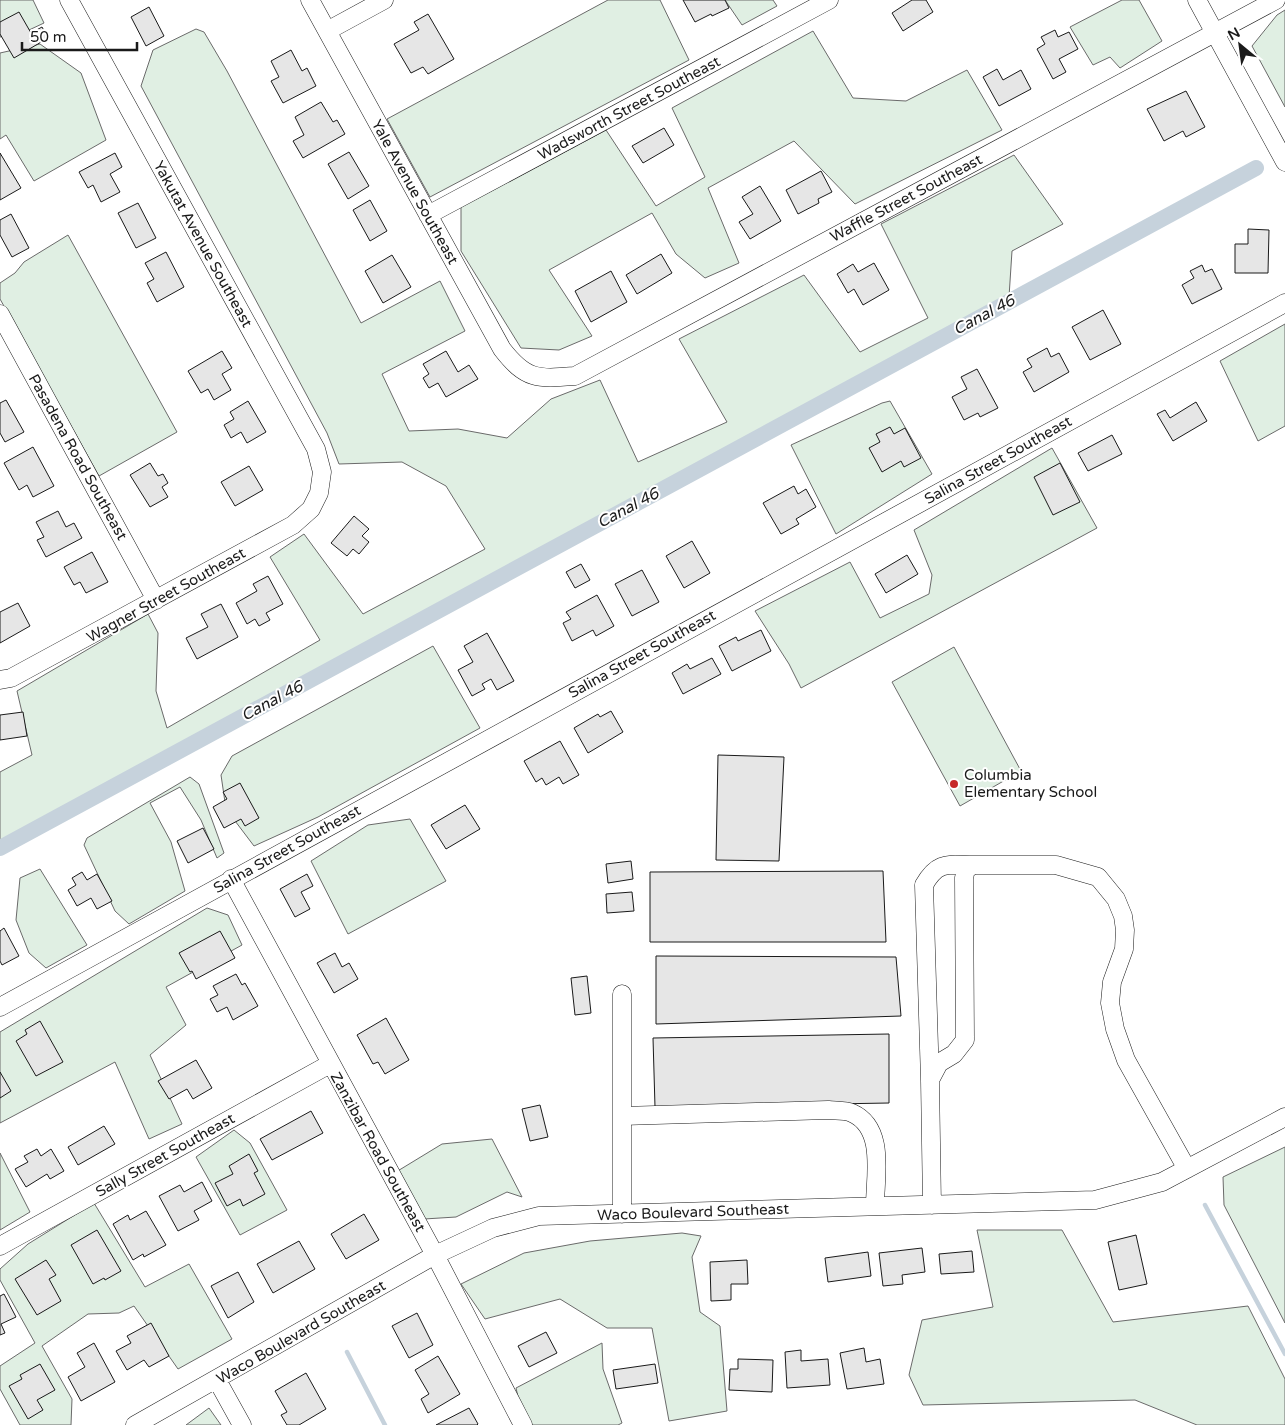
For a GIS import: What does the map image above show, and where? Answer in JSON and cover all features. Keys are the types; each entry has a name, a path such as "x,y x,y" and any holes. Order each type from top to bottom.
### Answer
{"street":[{"name":"Yakutat Avenue Southeast","path":"69,0 316,449 322,472 319,493"},
{"name":"Yale Avenue Southeast","path":"310,0 502,349 515,366 530,375"},
{"path":"327,31 384,0"},
{"name":"Wadsworth Street Southeast","path":"428,216 829,0"},
{"path":"1197,0 1285,162"},
{"name":"Waffle Street Southeast","path":"530,375 550,378 575,376 1276,0"},
{"name":"Salina Street Southeast","path":"0,1007 230,879 1285,303"},
{"name":"Pasadena Road Southeast","path":"0,314 156,600"},
{"name":"Wagner Street Southeast","path":"0,680 11,678 293,525 311,509 319,493"},
{"path":"932,1205 924,884 930,874 942,865 1056,865 1098,877 1116,899 1123,916 1125,930 1124,949 1112,982 1110,1003 1115,1030 1126,1060 1187,1169"},
{"path":"930,1080 939,1063 954,1054 966,1040 964,878 966,869 974,865"},
{"name":"Zanzibar Road Southeast","path":"230,879 434,1255 523,1425"},
{"path":"622,994 622,1214"},
{"name":"Sally Street Southeast","path":"0,1246 330,1064"},
{"path":"622,1116 828,1110 850,1112 862,1120 869,1128 874,1142 876,1157 875,1206"},
{"name":"Waco Boulevard Southeast","path":"135,1425 434,1255 493,1228 539,1216 1095,1200 1162,1182 1285,1118"},
{"path":"217,1380 242,1425"}],"green space":[{"path":"0,0 33,0 44,23 29,30 0,37"},
{"path":"608,0 660,0 689,60 430,197 387,119"},
{"path":"725,0 773,0 777,6 742,25"},
{"path":"1122,0 1139,0 1162,41 1120,68 1110,57 1093,65 1070,27"},
{"path":"1285,10 1285,107 1252,46 1277,15"},
{"path":"196,29 204,32 227,71 361,323 440,281 465,331 382,374 409,431 458,429 507,438 551,399 600,380 638,462 727,422 679,339 804,275 860,352 928,318 881,224 1014,155 1063,224 1012,251 1009,297 0,842 0,772 32,755 17,691 148,614 158,633 156,691 167,728 320,640 270,557 304,534 363,614 485,549 446,486 402,462 339,464 327,433 141,86 153,50"},
{"path":"813,31 853,98 906,101 967,70 1002,130 855,204 794,141 708,188 739,263 705,278 676,254 652,213 549,270 592,336 559,350 521,348 461,251 461,207 606,130 656,206 705,177 672,108"},
{"path":"40,44 81,73 106,140 34,181 6,135 0,139 0,53"},
{"path":"68,235 177,432 99,476 0,299 0,283 15,273 24,262"},
{"path":"1285,324 1285,426 1258,441 1220,361"},
{"path":"890,401 932,474 836,534 791,445"},
{"path":"1052,448 1097,528 801,688 789,664 755,611 850,562 880,618 929,594 932,575 914,530"},
{"path":"433,646 480,728 318,817 254,846 226,809 221,775 232,756"},
{"path":"954,647 1021,771 960,806 892,682"},
{"path":"190,777 199,784 224,853 217,858 201,820 180,787 150,803 171,842 185,891 129,924 115,911 84,845 87,838"},
{"path":"410,819 446,881 348,934 311,861 368,825"},
{"path":"40,869 87,945 46,968 29,953 16,920 20,878"},
{"path":"207,908 228,915 242,945 166,987 186,1025 150,1055 182,1124 149,1139 115,1062 0,1123 0,1032"},
{"path":"234,1130 250,1143 287,1210 240,1235 196,1157"},
{"path":"492,1139 522,1197 507,1192 456,1217 424,1219 396,1172 442,1144"},
{"path":"1285,1147 1285,1323 1224,1205 1223,1177"},
{"path":"0,1153 30,1212 0,1230"},
{"path":"94,1203 145,1287 189,1264 232,1339 178,1369 134,1306 119,1313 88,1314 42,1346 72,1399 71,1425 20,1425 0,1389 0,1366 35,1343 0,1280 0,1269 28,1244"},
{"path":"977,1230 1062,1230 1113,1322 1248,1306 1285,1379 1285,1425 1197,1425 1135,1400 923,1405 909,1375 922,1320 993,1307"},
{"path":"682,1233 701,1236 692,1257 700,1312 720,1326 727,1411 669,1421 652,1328 607,1328 560,1299 485,1319 461,1284 524,1253 590,1241"},
{"path":"602,1343 603,1369 622,1423 618,1425 531,1425 519,1401 516,1388"},
{"path":"209,1408 221,1425 186,1425"}],"building":[{"path":"683,0 725,0 729,8 695,22"},
{"path":"912,0 926,0 933,12 903,31 892,13"},
{"path":"149,7 164,36 146,46 131,17"},
{"path":"19,12 31,33 42,27 48,38 14,58 0,34 0,22"},
{"path":"428,14 454,59 428,74 423,67 411,73 394,44 419,30 414,22"},
{"path":"1055,30 1058,37 1069,32 1078,49 1059,59 1066,72 1053,79 1037,49 1045,44 1041,37"},
{"path":"291,50 302,71 307,68 316,86 283,103 271,81 279,77 271,61"},
{"path":"997,69 1003,80 1021,70 1031,89 999,106 983,77"},
{"path":"1186,91 1205,127 1186,137 1183,131 1164,141 1147,109"},
{"path":"321,102 333,122 337,120 345,134 303,158 293,141 304,135 295,117"},
{"path":"664,128 674,145 643,163 632,146"},
{"path":"349,152 369,186 348,199 328,164"},
{"path":"0,153 21,188 0,200"},
{"path":"115,153 122,167 110,174 120,192 101,202 93,185 88,188 79,172"},
{"path":"821,171 832,192 818,199 819,203 798,214 786,190"},
{"path":"760,186 781,221 750,239 739,222 753,214 742,197"},
{"path":"370,200 387,231 370,241 353,210"},
{"path":"138,203 156,238 136,248 118,213"},
{"path":"11,214 29,248 12,257 0,235 0,220"},
{"path":"1248,229 1269,230 1268,273 1235,273 1235,244 1248,244"},
{"path":"166,252 184,287 157,302 147,283 154,279 145,263"},
{"path":"661,254 672,273 637,294 626,275"},
{"path":"392,255 411,287 383,303 365,271"},
{"path":"874,263 889,290 863,305 854,289 848,293 837,274 853,264 858,272"},
{"path":"1202,265 1205,272 1212,269 1222,289 1192,304 1182,285 1194,278 1190,271"},
{"path":"611,271 627,302 591,322 575,291"},
{"path":"1103,310 1121,344 1090,360 1072,327"},
{"path":"1047,348 1051,357 1059,353 1069,372 1034,392 1023,372 1032,367 1027,359"},
{"path":"222,351 232,368 222,374 231,390 214,400 208,389 201,393 188,371"},
{"path":"446,351 458,372 469,365 478,379 446,397 438,383 429,388 423,378 429,374 423,364"},
{"path":"977,369 998,408 980,417 978,413 964,420 952,397 967,389 961,377"},
{"path":"6,400 24,432 5,442 0,433 0,403"},
{"path":"248,401 266,432 247,443 241,432 231,438 224,425 234,419 230,412"},
{"path":"1196,402 1207,421 1173,441 1157,414 1165,410 1170,418"},
{"path":"890,427 894,434 905,428 921,458 904,467 901,461 882,472 869,448 880,442 876,434"},
{"path":"1112,435 1122,454 1088,471 1078,453"},
{"path":"33,447 54,486 33,497 27,485 19,490 4,463"},
{"path":"150,463 158,476 163,474 168,483 162,487 168,497 150,507 130,475"},
{"path":"1060,463 1080,502 1053,515 1034,477"},
{"path":"249,466 263,490 235,506 221,482"},
{"path":"794,486 798,494 806,489 816,507 796,519 799,524 781,534 763,503"},
{"path":"58,511 66,527 74,523 82,538 46,557 37,540 44,537 36,522"},
{"path":"354,516 369,529 362,536 369,542 359,554 353,549 347,556 331,543"},
{"path":"692,541 710,573 684,588 666,556"},
{"path":"92,552 108,582 86,593 80,582 74,585 64,567"},
{"path":"907,555 918,574 886,593 875,574"},
{"path":"581,564 590,580 575,588 566,572"},
{"path":"642,570 659,602 632,616 615,584"},
{"path":"268,576 283,604 266,613 270,620 259,626 255,619 247,624 236,603 257,591 253,584"},
{"path":"597,595 614,626 596,636 593,630 572,641 563,623 571,619 566,612"},
{"path":"18,603 30,626 0,643 0,612"},
{"path":"221,604 238,637 197,659 186,638 208,627 201,614"},
{"path":"761,630 771,651 732,671 719,646 736,637 738,641"},
{"path":"487,633 514,681 497,690 491,679 482,684 485,689 472,696 458,670 473,662 464,646"},
{"path":"712,658 721,674 683,694 672,673 687,664 690,669"},
{"path":"611,711 623,732 588,753 574,728 598,714 600,717"},
{"path":"23,712 27,736 0,740 0,715"},
{"path":"560,741 579,775 563,784 559,777 546,785 542,778 536,782 524,761"},
{"path":"718,755 784,757 779,861 716,860"},
{"path":"240,783 259,818 245,826 241,819 224,828 213,807 227,799 223,792"},
{"path":"465,805 480,829 446,849 431,825"},
{"path":"203,828 214,849 188,863 177,841"},
{"path":"631,861 633,879 608,883 606,864"},
{"path":"883,871 886,942 650,942 650,872"},
{"path":"82,872 87,880 97,874 112,901 97,909 91,898 77,906 68,890 76,885 72,878"},
{"path":"307,874 313,886 301,892 310,909 295,917 280,889"},
{"path":"632,892 634,911 607,913 606,894"},
{"path":"4,928 19,956 2,965 0,961 0,931"},
{"path":"220,931 235,958 196,979 179,953"},
{"path":"335,953 342,967 349,963 358,979 334,993 317,963"},
{"path":"656,956 896,957 901,1016 656,1024"},
{"path":"236,974 242,985 245,983 258,1006 233,1020 227,1007 217,1012 210,999 218,995 213,986"},
{"path":"587,976 591,1013 575,1015 571,978"},
{"path":"386,1018 409,1060 385,1074 378,1062 373,1064 357,1035"},
{"path":"40,1021 63,1062 36,1076 16,1041 27,1034 25,1030"},
{"path":"889,1034 889,1103 655,1107 653,1038"},
{"path":"196,1060 212,1088 193,1099 187,1089 169,1099 158,1081"},
{"path":"0,1072 11,1091 0,1098"},
{"path":"540,1105 548,1137 530,1141 522,1109"},
{"path":"311,1111 323,1133 272,1160 260,1139"},
{"path":"104,1126 115,1144 78,1165 68,1147"},
{"path":"37,1149 41,1156 51,1149 64,1171 50,1179 47,1174 26,1187 15,1169 28,1162 24,1156"},
{"path":"249,1154 258,1171 254,1173 265,1194 243,1206 240,1199 227,1206 215,1183 233,1174 229,1166"},
{"path":"202,1182 212,1201 194,1211 199,1220 178,1231 159,1196 180,1185 184,1192"},
{"path":"146,1211 166,1245 144,1257 143,1254 133,1260 113,1224 128,1215 130,1220"},
{"path":"364,1214 379,1240 346,1259 331,1234"},
{"path":"97,1230 121,1271 93,1284 71,1245"},
{"path":"1136,1235 1147,1284 1119,1290 1108,1242"},
{"path":"299,1241 315,1269 273,1293 257,1264"},
{"path":"922,1248 925,1272 902,1275 903,1284 883,1286 879,1253"},
{"path":"972,1251 974,1272 941,1274 939,1254"},
{"path":"868,1252 871,1276 828,1282 825,1258"},
{"path":"46,1260 56,1275 49,1279 61,1301 37,1315 15,1279"},
{"path":"747,1260 748,1284 731,1284 731,1300 711,1301 710,1262"},
{"path":"238,1272 254,1302 228,1318 211,1286"},
{"path":"4,1294 16,1317 1,1324 5,1333 0,1335 0,1296"},
{"path":"417,1313 433,1345 409,1358 392,1326"},
{"path":"151,1323 169,1356 149,1367 144,1360 127,1370 116,1351 131,1343 127,1336"},
{"path":"546,1332 557,1353 529,1367 518,1346"},
{"path":"94,1343 115,1382 81,1401 68,1377 85,1367 77,1353"},
{"path":"864,1348 866,1362 880,1359 884,1384 847,1389 840,1353"},
{"path":"801,1350 801,1361 828,1359 830,1385 787,1388 785,1352"},
{"path":"438,1356 460,1394 428,1413 421,1399 429,1394 415,1370"},
{"path":"738,1359 773,1360 772,1392 729,1390 730,1369 738,1369"},
{"path":"40,1364 55,1390 37,1400 43,1410 28,1419 9,1386 22,1379 20,1375"},
{"path":"655,1364 658,1383 616,1389 613,1370"},
{"path":"306,1373 326,1409 299,1425 287,1425 281,1415 287,1412 275,1391"},
{"path":"469,1408 477,1425 436,1425"}],"waterway":[{"name":"Canal 46","path":"0,848 1256,168"},
{"path":"1205,1205 1285,1354"},
{"path":"347,1352 385,1425"}],"place":[{"name":"Columbia Elementary School","path":"954,784"}]}
